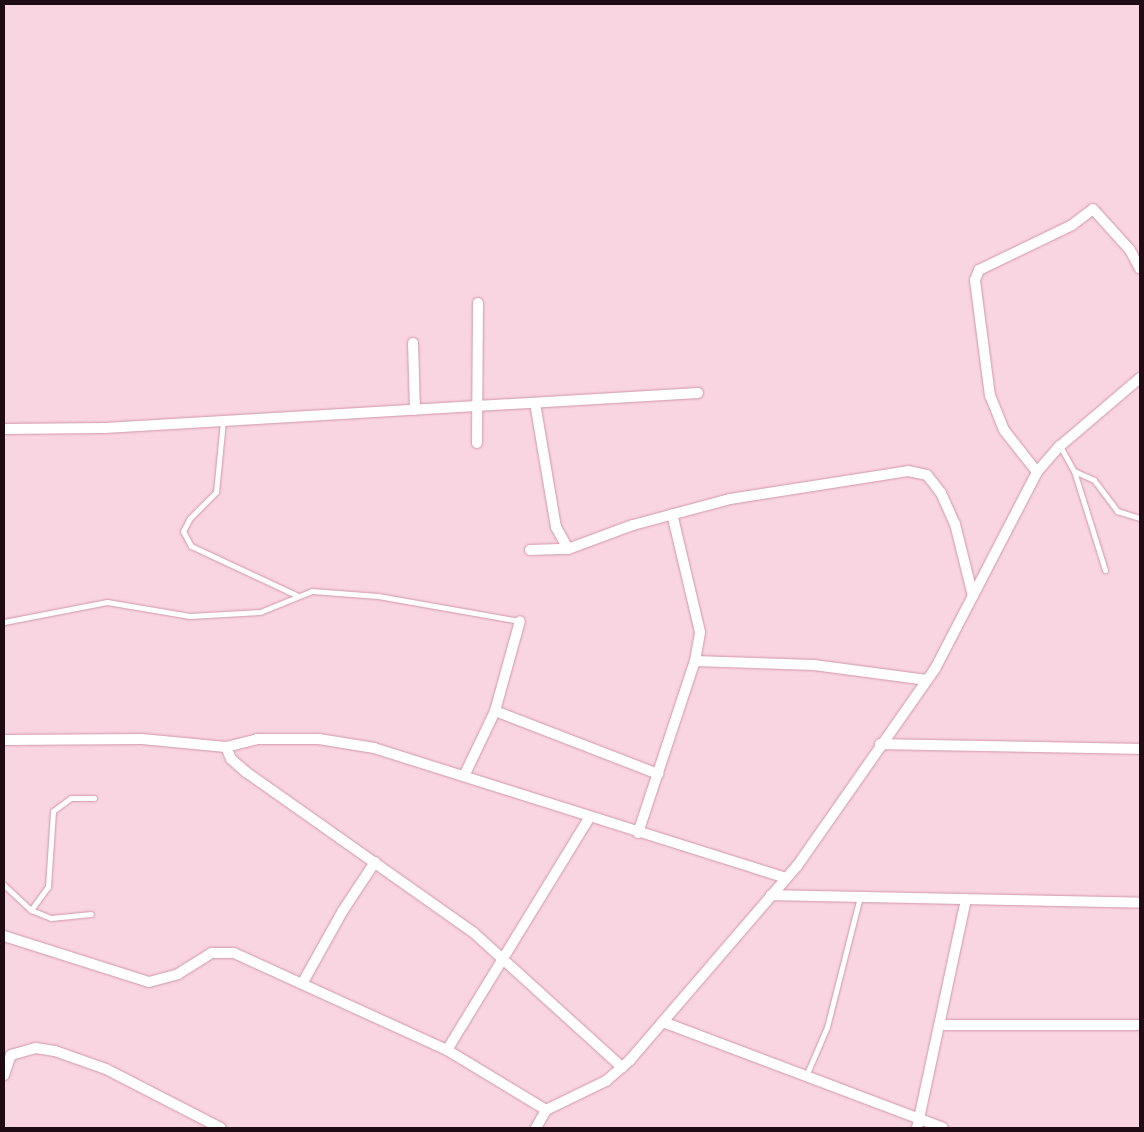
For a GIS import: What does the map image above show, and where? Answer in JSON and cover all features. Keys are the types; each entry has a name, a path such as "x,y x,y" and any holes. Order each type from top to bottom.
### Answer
{"street":[{"path":"1037,472 1004,430 990,396 977,275 1094,209 1130,250 1140,269"},
{"path":"478,303 478,443"},
{"path":"413,343 415,410"},
{"path":"536,1128 546,1110 606,1081 622,1067 786,878 880,744 928,680 1037,472 1060,446 1140,378"},
{"path":"4,429 224,421 698,393"},
{"path":"535,403 556,527 568,549"},
{"path":"530,550 568,549 672,514 825,483 908,471 927,475 955,524 972,596"},
{"path":"638,833 695,662 698,612 672,514"},
{"path":"465,774 495,711 520,621"},
{"path":"695,662 814,665 928,680"},
{"path":"495,711 658,774"},
{"path":"4,740 142,739 226,747 257,739 319,739 374,748 465,774 638,833 786,878"},
{"path":"880,744 1140,749"},
{"path":"226,747 231,758 246,772 375,862 505,958 622,1067"},
{"path":"447,1050 590,817"},
{"path":"302,984 342,912 375,862"},
{"path":"771,895 1140,904"},
{"path":"918,1124 942,1026 966,900"},
{"path":"4,936 149,982 223,952 302,984 447,1050 546,1110"},
{"path":"663,1022 806,1077 918,1124 943,1128"},
{"path":"942,1026 1140,1025"},
{"path":"4,1076 11,1055 36,1048 55,1051 106,1069 221,1128"}],"lane":[{"path":"224,421 216,492 190,518 183,531 190,546 296,595"},
{"path":"1060,446 1074,472 1105,570"},
{"path":"1074,472 1094,480 1118,511 1140,518"},
{"path":"4,622 107,602 190,616 260,612 285,605 296,595 312,591 378,596 520,621"},
{"path":"31,910 48,887 53,811 71,798 94,798"},
{"path":"4,885 31,910 51,918 91,914"},
{"path":"806,1077 827,1026 860,897"}]}
